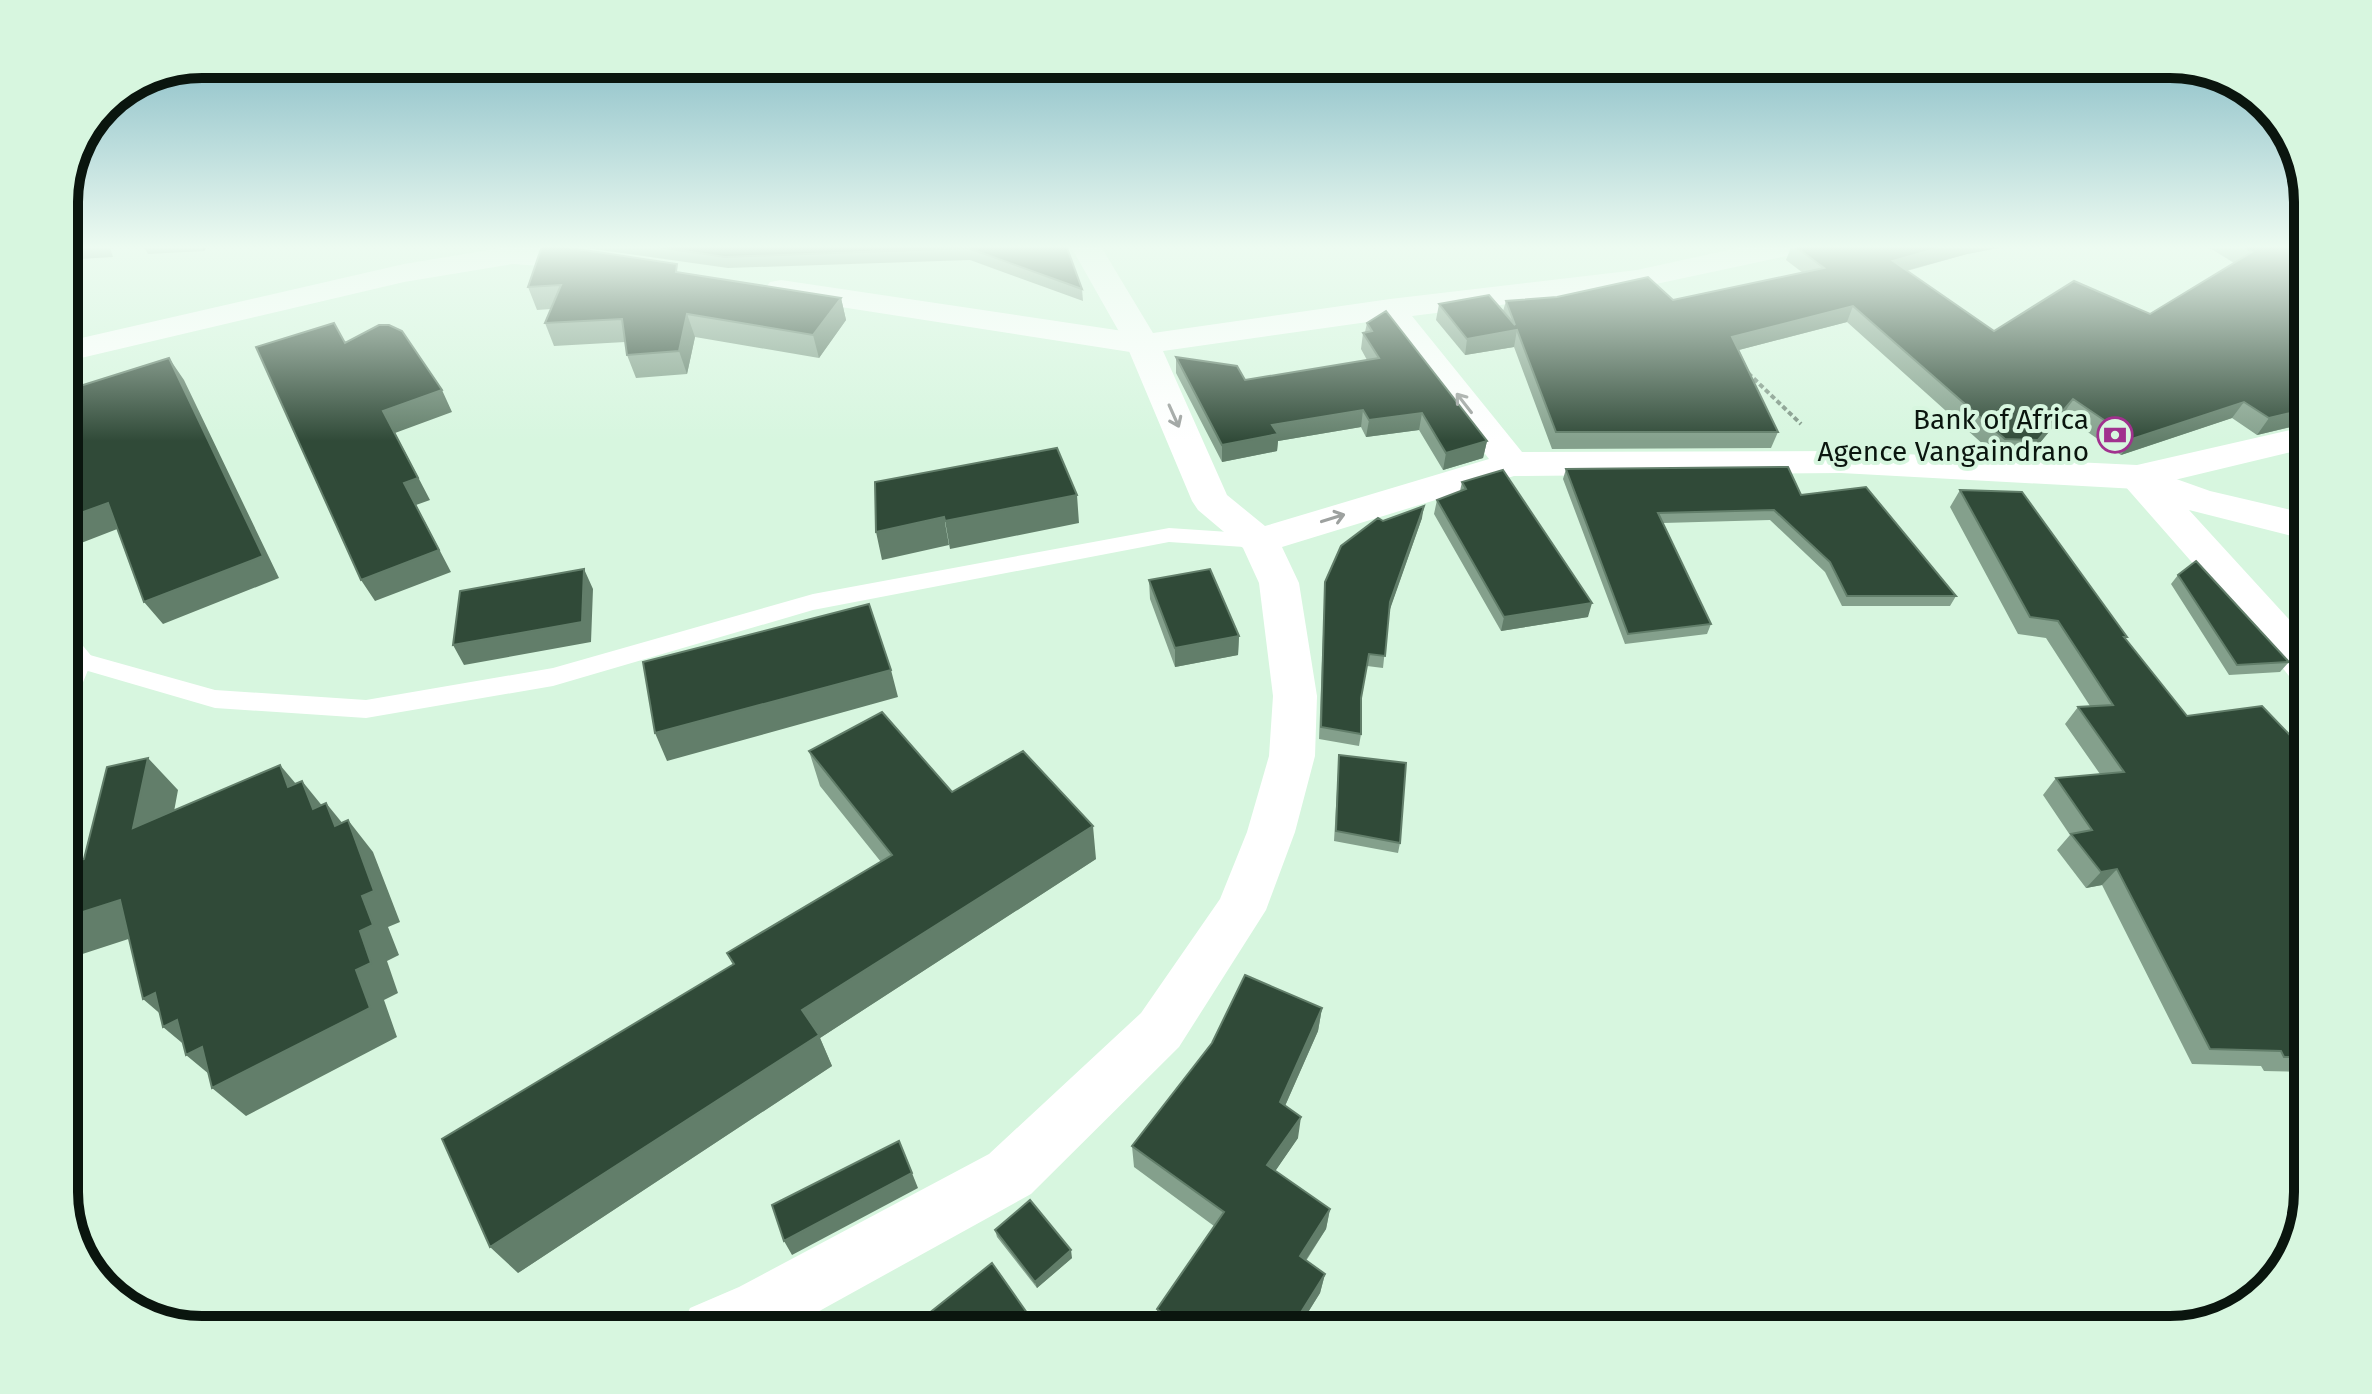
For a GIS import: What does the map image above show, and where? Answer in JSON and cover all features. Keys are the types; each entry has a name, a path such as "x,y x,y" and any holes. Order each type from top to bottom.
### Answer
{"main road":[{"path":"78,349 245,310"},
{"path":"918,310 1143,344 1383,310"},
{"path":"745,1316 1010,1174 1160,1030 1241,910 1271,832 1292,756 1295,696 1279,583 1259,541 1211,501 1143,344 1123,310"},
{"path":"1391,310 1512,464"},
{"path":"1259,541 1512,464 1841,462 2137,477 2294,440"},
{"path":"2137,477 2200,501 2294,524"},
{"path":"2137,477 2294,652"}],"lane":[{"path":"78,667 215,699 366,709 553,677 813,602 1169,535 1259,541"}],"path":[{"path":"1744,370 1841,462"}],"building":[{"path":"550,310 832,310 813,335 687,314 679,351 627,355 622,319 545,323"},
{"path":"1444,310 1502,310 1515,325 1509,310 1837,310 1732,337 1778,432 1556,432 1517,330 1467,339"},
{"path":"1858,310 1964,310 1994,331 2028,310 2141,310 2150,314 2156,310 2294,310 2294,412 2269,418 2244,402 2132,439 2073,399 2038,440 2005,439"},
{"path":"1386,311 1487,441 1446,453 1422,413 1369,420 1363,410 1272,425 1278,434 1222,445 1176,357 1237,366 1245,380 1379,358 1363,333 1372,331 1367,323"},
{"path":"334,323 345,343 379,325 389,325 402,331 442,390 383,411 418,478 404,483 439,550 361,580 256,347"},
{"path":"169,358 263,556 144,602 108,503 78,514 78,387"},
{"path":"1057,448 1077,495 945,521 944,517 876,532 875,482"},
{"path":"1788,467 1801,495 1866,487 1956,596 1847,596 1830,562 1774,510 1658,513 1711,624 1628,634 1566,469"},
{"path":"1503,470 1592,603 1504,617 1437,500 1466,489 1462,482"},
{"path":"1960,490 2022,492 2127,637 2124,637 2187,716 2262,706 2294,739 2294,1057 2284,1057 2281,1051 2210,1049 2117,869 2101,872 2071,834 2092,830 2056,778 2124,772 2078,707 2113,705 2058,621 2030,617"},
{"path":"1424,506 1390,602 1385,656 1369,654 1361,698 1361,734 1321,727 1325,582 1341,546 1378,518 1383,521"},
{"path":"2196,561 2289,662 2237,665 2178,575"},
{"path":"584,569 582,622 453,645 460,591"},
{"path":"1210,569 1239,636 1175,648 1149,580"},
{"path":"869,604 891,670 655,733 643,662"},
{"path":"882,712 952,792 1023,751 1093,826 802,1010 819,1035 490,1247 442,1139 734,964 727,953 892,855 809,751"},
{"path":"1339,755 1406,763 1400,843 1336,831"},
{"path":"148,758 133,828 280,765 288,787 302,781 313,809 326,803 335,826 348,820 374,891 362,896 373,925 360,931 371,963 356,970 370,1008 212,1088 202,1047 186,1055 177,1020 163,1027 155,993 143,999 120,900 78,914 78,861 84,859 107,767"},
{"path":"1245,975 1322,1008 1280,1102 1301,1117 1267,1165 1330,1209 1300,1256 1325,1274 1299,1316 1166,1316 1157,1309 1224,1212 1132,1146 1212,1043"},
{"path":"899,1141 912,1173 784,1241 772,1205"},
{"path":"1030,1200 1071,1250 1035,1282 995,1230"},
{"path":"992,1263 1029,1316 926,1316"}],"place":[{"name":"Bank of Africa Agence Vangaindrano","path":"2115,435"}]}
